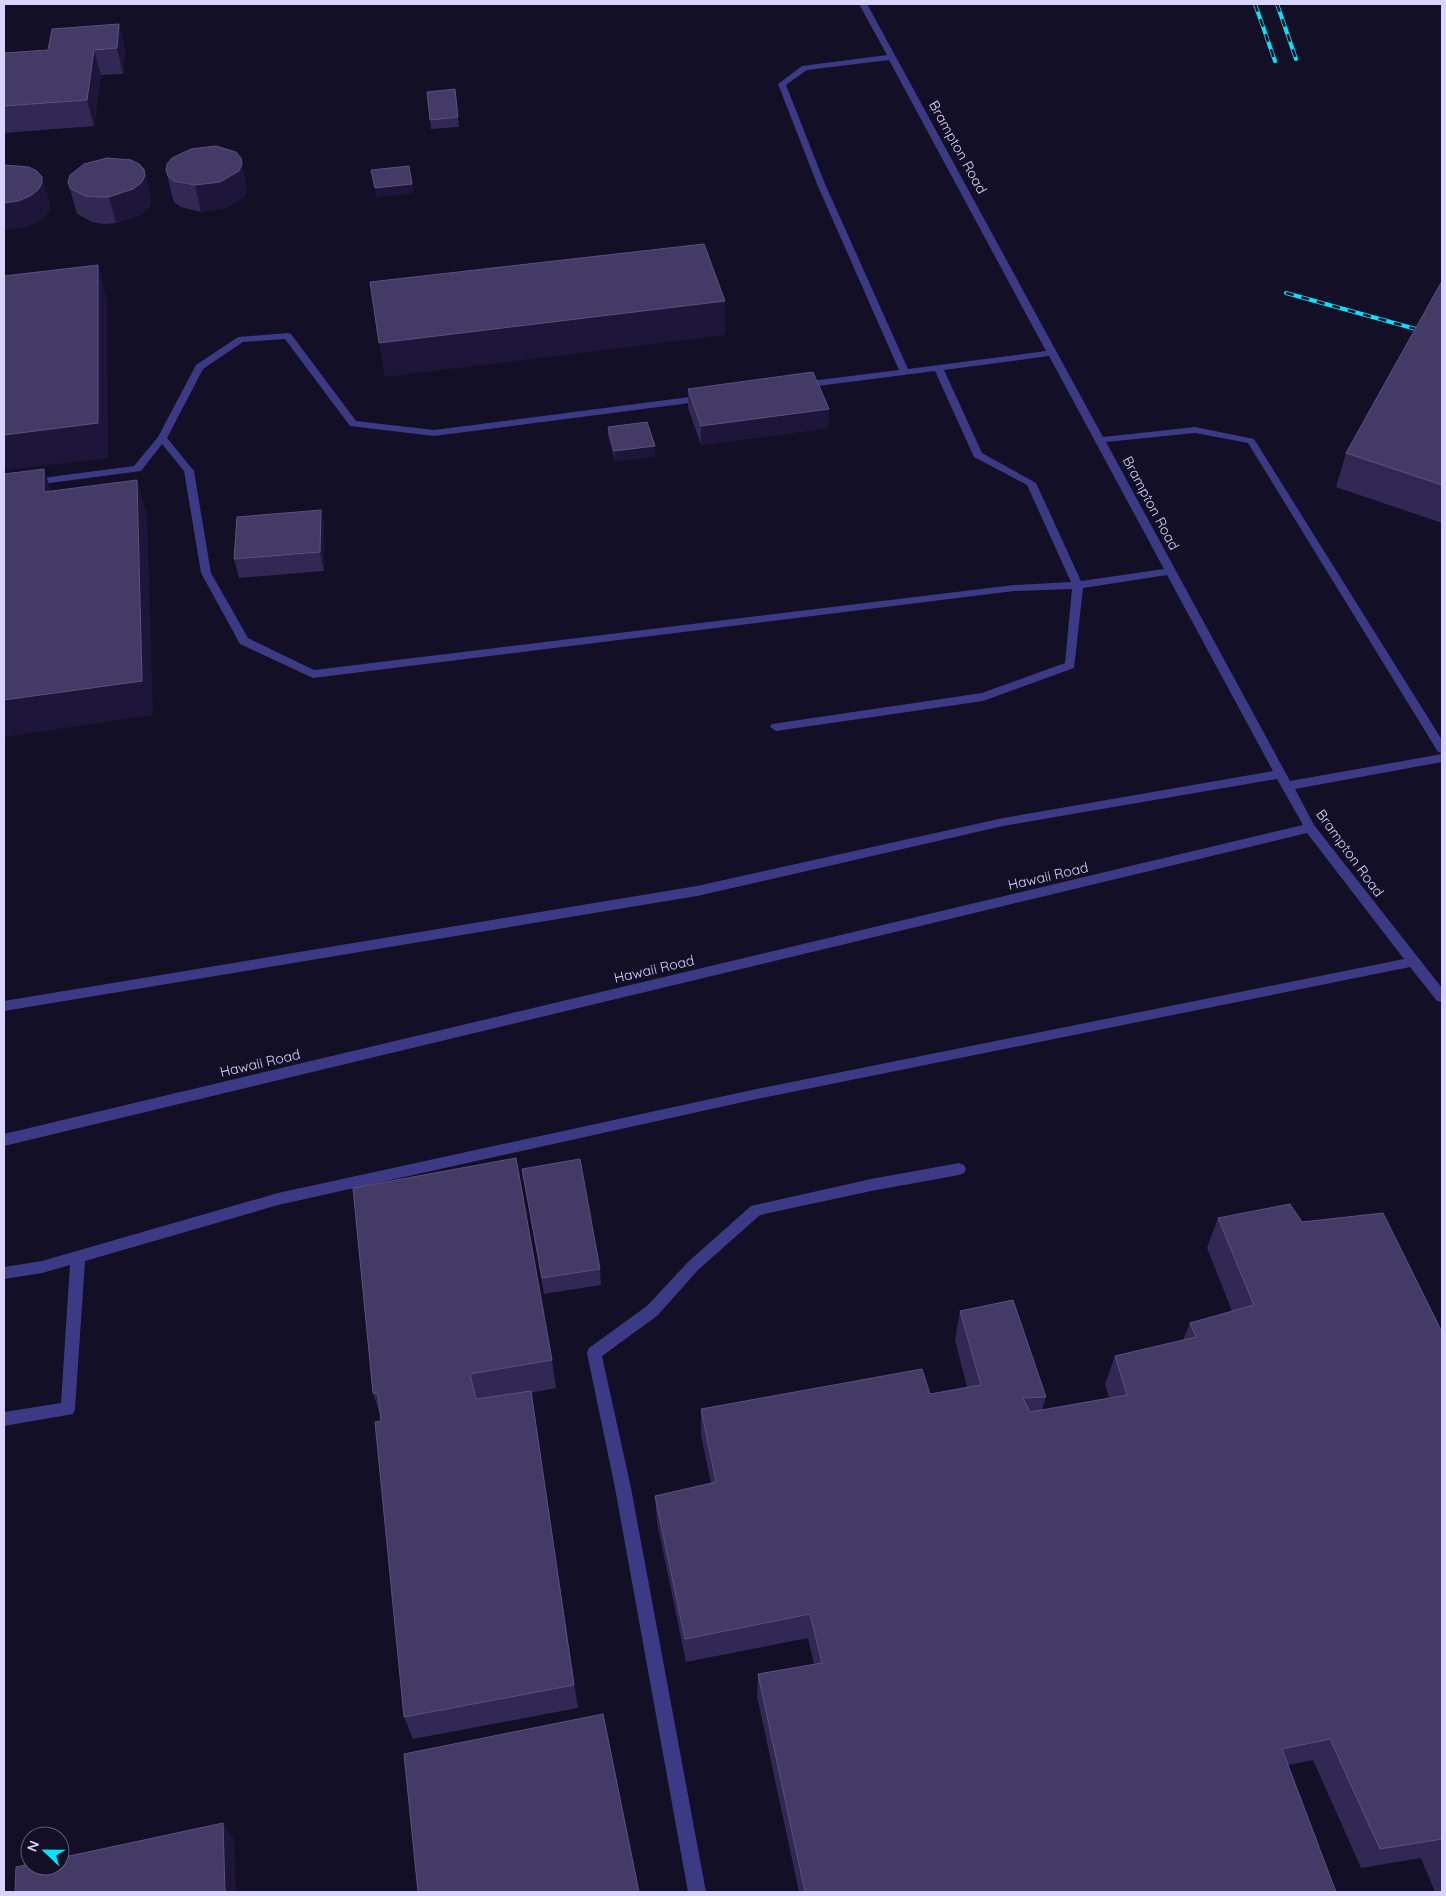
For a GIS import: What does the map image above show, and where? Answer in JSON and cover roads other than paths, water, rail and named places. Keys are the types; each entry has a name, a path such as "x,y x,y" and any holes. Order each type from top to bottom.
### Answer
{"street":[{"name":"Brampton Road","path":"862,4 1310,828 1442,997"},
{"path":"891,57 805,68 782,84 821,184 905,372"},
{"path":"4,486 137,469 162,438 199,367 241,339 288,336 354,424 434,433 718,396"},
{"path":"787,387 1052,353"},
{"path":"776,727 983,697 1070,665 1078,585 1030,483 978,455 938,367"},
{"path":"1100,440 1195,430 1251,441 1442,749"},
{"path":"162,438 189,471 206,572 244,641 313,674 1004,589 1078,585 1171,572"},
{"path":"1287,786 1442,758"},
{"path":"4,1006 697,891 1003,822 1281,774"},
{"name":"Hawaii Road","path":"4,1140 1310,828"},
{"path":"4,1273 42,1267 298,1194 752,1095 1413,962"},
{"path":"697,1892 625,1497 594,1353 652,1311 693,1266 756,1210 872,1185 959,1169"},
{"path":"4,1419 68,1409 78,1256"}],"railway":[{"path":"1255,4 1275,61"},
{"path":"1277,4 1296,59"},
{"path":"1286,293 1423,331"}]}
